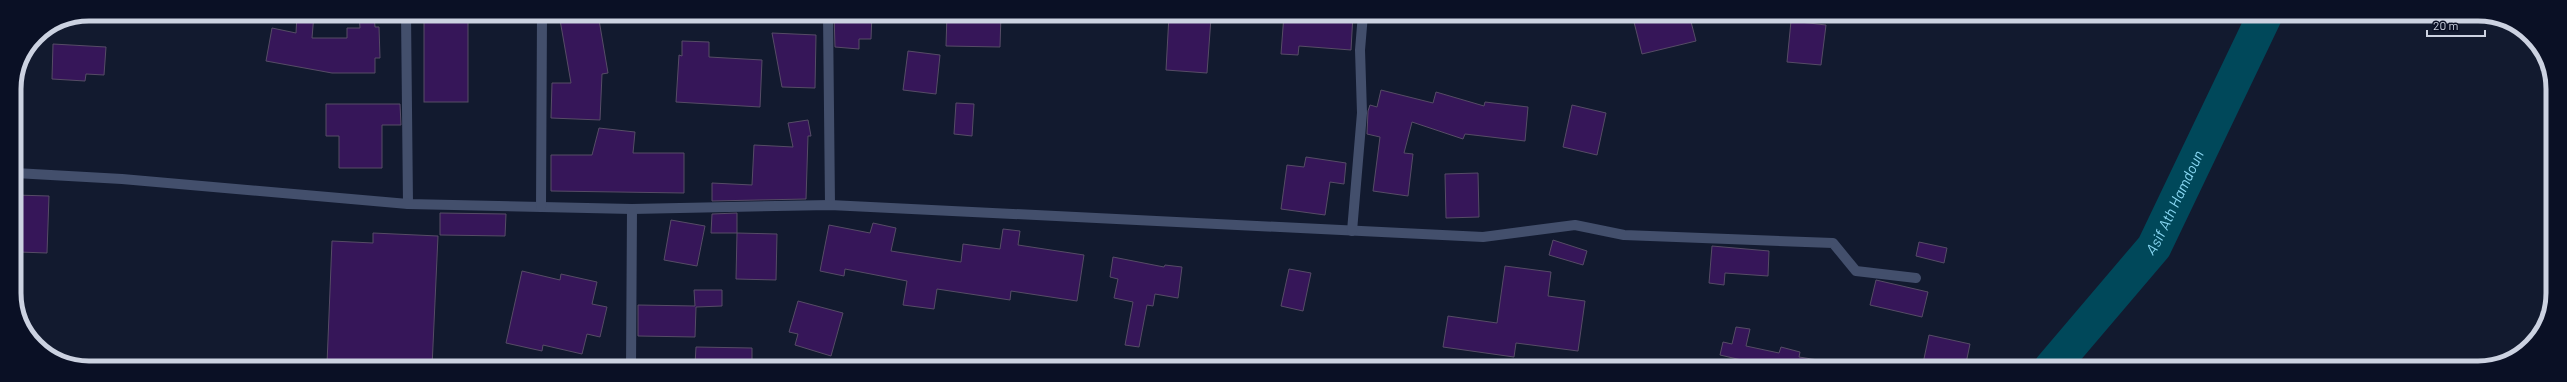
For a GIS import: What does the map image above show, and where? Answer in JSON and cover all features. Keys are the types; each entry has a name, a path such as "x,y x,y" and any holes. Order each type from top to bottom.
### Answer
{"street":[{"path":"406,21 408,204"},
{"path":"541,207 542,21"},
{"path":"828,21 830,205"},
{"path":"1352,231 1362,113 1360,50 1362,21"},
{"path":"21,173 122,179 408,204 632,209 830,205 1483,237 1575,225 1624,235 1833,244 1856,271 1916,278"},
{"path":"631,361 632,209"}],"building":[{"path":"297,21 313,21 312,38 347,38 347,28 360,28 360,21 375,21 375,27 379,27 380,58 375,58 375,73 332,73 266,61 272,28 296,33"},
{"path":"424,21 468,21 468,102 424,102"},
{"path":"560,21 599,21 608,73 602,74 600,120 551,118 552,83 571,83"},
{"path":"834,21 872,21 871,39 859,39 859,49 835,47"},
{"path":"947,21 1001,21 1000,47 946,46"},
{"path":"1169,21 1211,21 1207,73 1166,70"},
{"path":"1283,21 1353,21 1351,50 1299,46 1298,55 1281,54"},
{"path":"1634,21 1691,21 1696,41 1642,54"},
{"path":"1791,21 1826,25 1821,65 1787,62"},
{"path":"772,33 816,35 815,88 782,87"},
{"path":"682,41 709,42 709,57 762,60 760,107 676,102 679,55 682,56"},
{"path":"53,44 106,47 104,75 86,74 85,81 52,79"},
{"path":"908,51 940,55 936,94 903,90"},
{"path":"1381,90 1433,103 1436,92 1484,106 1485,102 1528,107 1525,141 1465,134 1463,139 1412,122 1404,153 1413,154 1408,196 1373,191 1380,137 1367,134 1368,111 1370,105 1377,107"},
{"path":"956,103 974,104 972,136 954,134"},
{"path":"326,104 400,104 401,125 382,125 382,168 339,168 339,136 326,136"},
{"path":"1572,105 1606,113 1597,155 1563,147"},
{"path":"808,120 811,136 808,136 806,199 712,201 712,183 752,185 754,145 793,147 788,123"},
{"path":"599,128 635,132 633,153 684,153 684,193 551,191 551,155 592,155"},
{"path":"1306,157 1346,163 1344,184 1330,182 1325,215 1281,209 1287,165 1304,167"},
{"path":"1478,173 1479,217 1446,218 1445,174"},
{"path":"21,195 49,196 47,253 21,252"},
{"path":"440,213 506,214 505,236 440,235"},
{"path":"737,213 737,233 711,233 712,214"},
{"path":"671,220 705,226 697,266 664,260"},
{"path":"873,223 896,228 891,251 961,262 963,244 1000,249 1003,229 1020,231 1018,245 1084,255 1077,301 1011,291 1010,300 937,289 934,309 903,305 907,281 845,269 844,276 820,271 829,225 870,233"},
{"path":"373,233 438,236 432,361 327,361 332,241 373,243"},
{"path":"737,233 777,234 776,280 736,279"},
{"path":"1553,240 1587,251 1583,265 1549,255"},
{"path":"1919,242 1947,248 1944,263 1916,256"},
{"path":"1712,246 1769,251 1768,276 1725,273 1724,285 1709,283"},
{"path":"1113,257 1164,267 1165,265 1182,267 1178,298 1155,294 1153,306 1147,305 1139,347 1125,345 1133,302 1114,298 1118,279 1110,277"},
{"path":"1505,266 1551,272 1548,296 1585,301 1578,351 1516,343 1514,357 1443,347 1448,316 1497,323"},
{"path":"1289,269 1311,273 1303,311 1281,306"},
{"path":"522,271 560,280 561,274 597,282 592,304 607,307 600,337 587,334 582,354 543,345 542,351 506,343"},
{"path":"1876,280 1928,292 1922,317 1870,305"},
{"path":"694,290 722,290 722,306 696,307 695,337 638,336 638,305 695,306"},
{"path":"798,301 843,313 831,356 795,345 798,334 789,332"},
{"path":"1736,327 1750,329 1746,346 1779,353 1781,347 1800,352 1799,357 1818,361 1746,361 1720,355 1723,342 1732,344"},
{"path":"1929,335 1970,344 1966,361 1923,361"},
{"path":"696,347 752,348 752,361 695,361"}],"waterway":[{"name":"Asif Ath Hamdoun","path":"2057,361 2154,247 2262,21"}]}
